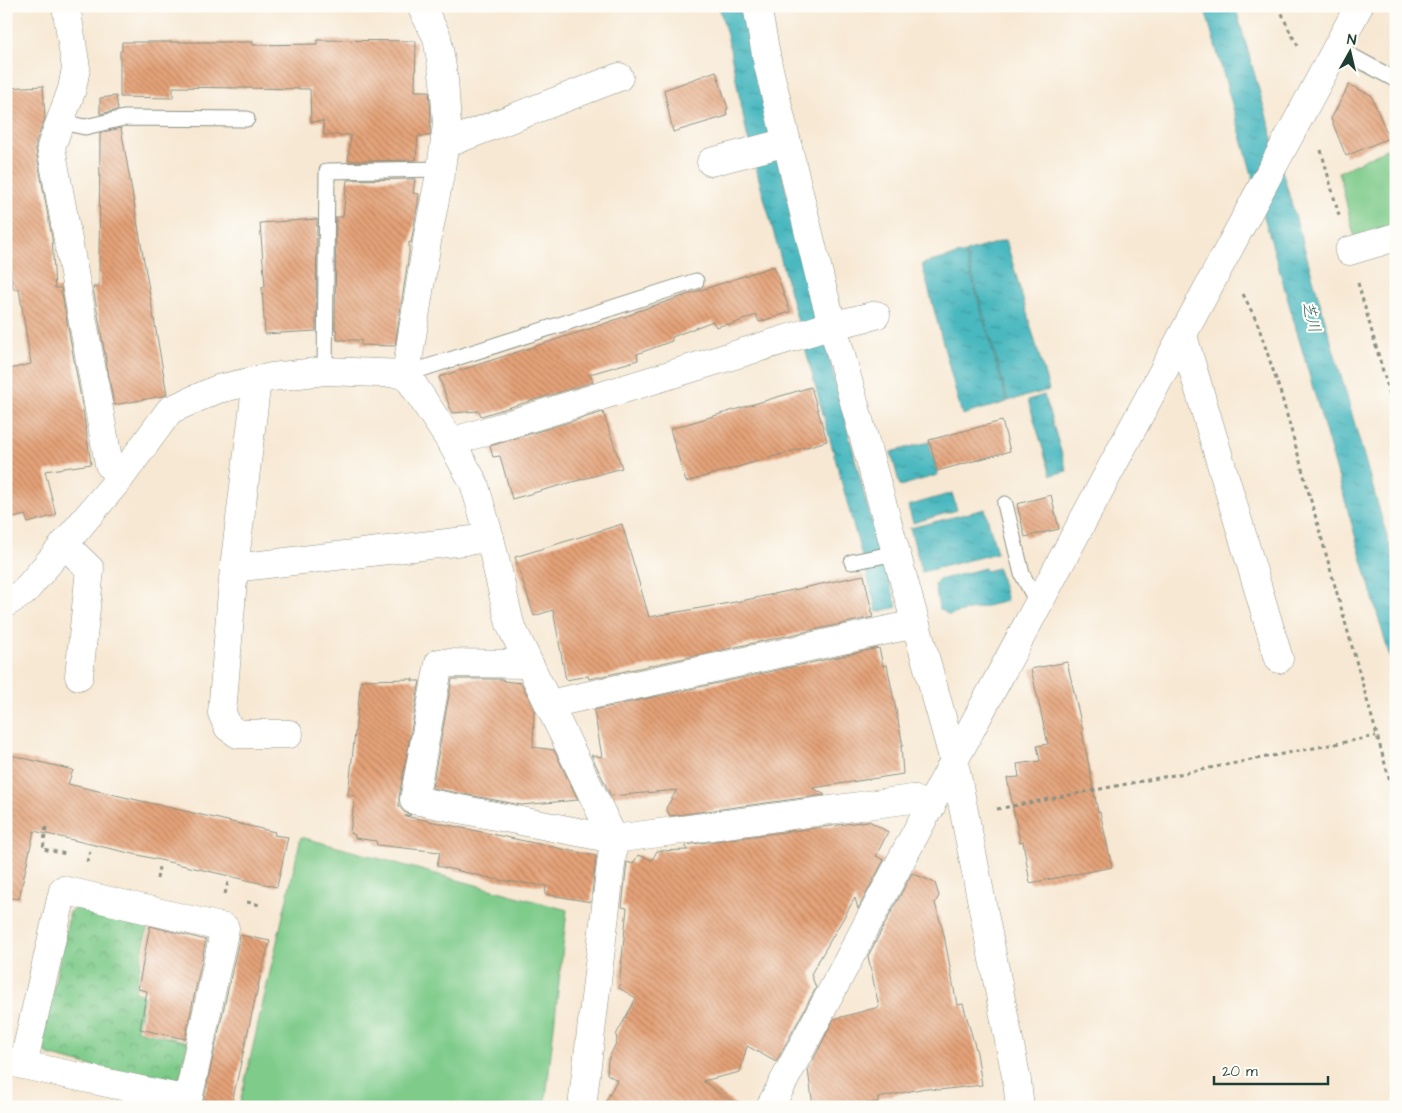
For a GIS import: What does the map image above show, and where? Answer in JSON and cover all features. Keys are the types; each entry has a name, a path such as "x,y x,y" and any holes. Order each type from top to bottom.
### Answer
{"street":[{"path":"66,6 76,68 72,89 51,147 109,464 120,478"},
{"path":"421,6 437,37 444,80 447,125 406,374 451,442 474,482 490,538 510,624 614,839 582,1107"},
{"path":"757,6 785,143 832,325 954,761 1017,1081 1020,1107"},
{"path":"770,1107 1359,6"},
{"path":"443,156 619,77"},
{"path":"722,160 785,143"},
{"path":"1349,252 1396,237"},
{"path":"451,442 832,325 876,315"},
{"path":"1183,336 1279,659"},
{"path":"6,603 24,592 120,478 170,410 218,389 258,380 325,371 406,374"},
{"path":"258,380 234,568 222,713 228,726 238,734 289,734"},
{"path":"234,568 490,538"},
{"path":"64,544 90,568 79,676"},
{"path":"548,704 916,624"},
{"path":"529,664 440,663 414,800 614,839 912,799 930,807"},
{"path":"63,890 225,928 188,1100 15,1063 63,890"}],"lane":[{"path":"1336,48 1396,80"},
{"path":"61,122 85,127 124,118 248,120"},
{"path":"325,371 327,171 443,156"},
{"path":"406,374 696,281"},
{"path":"1005,504 1022,574 1038,604"},
{"path":"852,562 896,553"}],"path":[{"path":"1230,247 1281,394 1396,803"},
{"path":"965,815 1376,736"},
{"path":"46,827 43,849 70,856"},
{"path":"79,858 88,860"}],"green space":[{"path":"1396,144 1396,233 1356,244 1339,172"},
{"path":"301,837 567,910 545,1107 239,1107"},
{"path":"84,903 149,919 135,992 144,995 137,1030 188,1042 180,1077 167,1085 48,1055 41,1045 70,912"}],"water":[{"path":"719,6 742,6 772,135 868,509 897,607 877,612 747,135 728,39"},
{"name":"芝川","path":"1204,6 1235,6 1396,568 1396,679"},
{"path":"1006,240 1049,390 1008,401 966,252"},
{"path":"965,253 1007,402 962,415 922,264"},
{"path":"1044,395 1067,471 1051,475 1028,400"},
{"path":"929,442 938,475 900,486 891,452"},
{"path":"952,493 957,510 913,523 908,506"},
{"path":"985,509 997,553 922,572 910,528"},
{"path":"985,568 986,571 998,568 1007,601 949,615 939,608 935,585 939,580"}],"building":[{"path":"317,40 416,41 415,91 429,91 431,113 430,136 418,136 416,160 348,161 351,135 324,135 323,121 311,122 310,89 173,87 173,98 120,97 120,51 122,51 122,42 253,42 253,45 317,44"},
{"path":"716,71 728,109 726,110 727,116 673,132 664,90"},
{"path":"1349,85 1371,95 1389,138 1346,156 1331,119"},
{"path":"43,86 45,118 36,142 36,150 52,238 55,288 61,288 91,464 45,471 56,515 28,523 25,515 6,520 6,370 31,364 19,289 13,289 6,239 6,88"},
{"path":"116,96 118,110 100,114 100,98"},
{"path":"121,128 167,394 114,405 93,287 99,287 100,133"},
{"path":"415,179 413,193 419,194 418,203 411,243 409,242 395,346 361,345 361,340 337,340 337,330 335,330 336,217 343,217 347,180"},
{"path":"317,219 316,331 265,334 262,287 265,287 260,223"},
{"path":"774,266 790,312 759,322 756,315 730,325 716,327 713,321 672,337 672,341 637,354 638,360 590,374 593,382 481,416 479,411 452,413 439,377 589,329"},
{"path":"811,387 827,441 686,482 670,429"},
{"path":"603,412 622,468 512,499 500,456 493,457 490,446"},
{"path":"1002,421 1010,451 937,471 929,440"},
{"path":"1051,495 1059,529 1025,537 1017,504"},
{"path":"622,524 649,617 741,601 864,575 873,617 589,679 588,676 566,680 553,610 534,616 515,557"},
{"path":"879,648 883,666 887,665 903,746 901,746 903,774 813,788 825,795 670,816 666,808 677,790 611,796 591,755 602,757 594,710"},
{"path":"1067,662 1083,731 1098,812 1100,812 1112,867 1030,883 1023,841 1020,842 1007,778 1019,777 1017,764 1040,761 1037,746 1048,744 1031,669"},
{"path":"413,679 412,681 420,681 399,797 399,806 404,812 411,815 405,816 596,856 591,902 545,894 546,886 499,880 437,866 440,852 377,845 376,841 355,838 355,835 350,833 355,796 348,795 361,680"},
{"path":"452,679 503,679 504,681 521,683 534,709 533,747 554,750 578,800 521,805 432,788"},
{"path":"6,754 73,770 68,784 275,832 274,835 288,837 277,887 34,831 19,899 6,897"},
{"path":"869,821 888,832 876,856 884,860 858,909 855,898 811,974 816,988 776,1062 747,1046 740,1072 703,1081 739,1107 603,1107 617,1080 607,1074 608,1060 617,1041 616,1035 636,998 619,988 627,908 622,907 627,862 633,864 638,855 652,860 657,851 688,850 685,845"},
{"path":"912,873 935,883 939,896 935,903 944,935 957,1005 963,1004 977,1053 982,1085 939,1090 925,1088 878,1098 878,1102 863,1104 813,1106 808,1070 834,1019 879,1007 868,956"},
{"path":"150,926 206,940 185,1039 140,1029 147,991 138,989"},
{"path":"240,935 270,941 231,1107 202,1107"}]}
